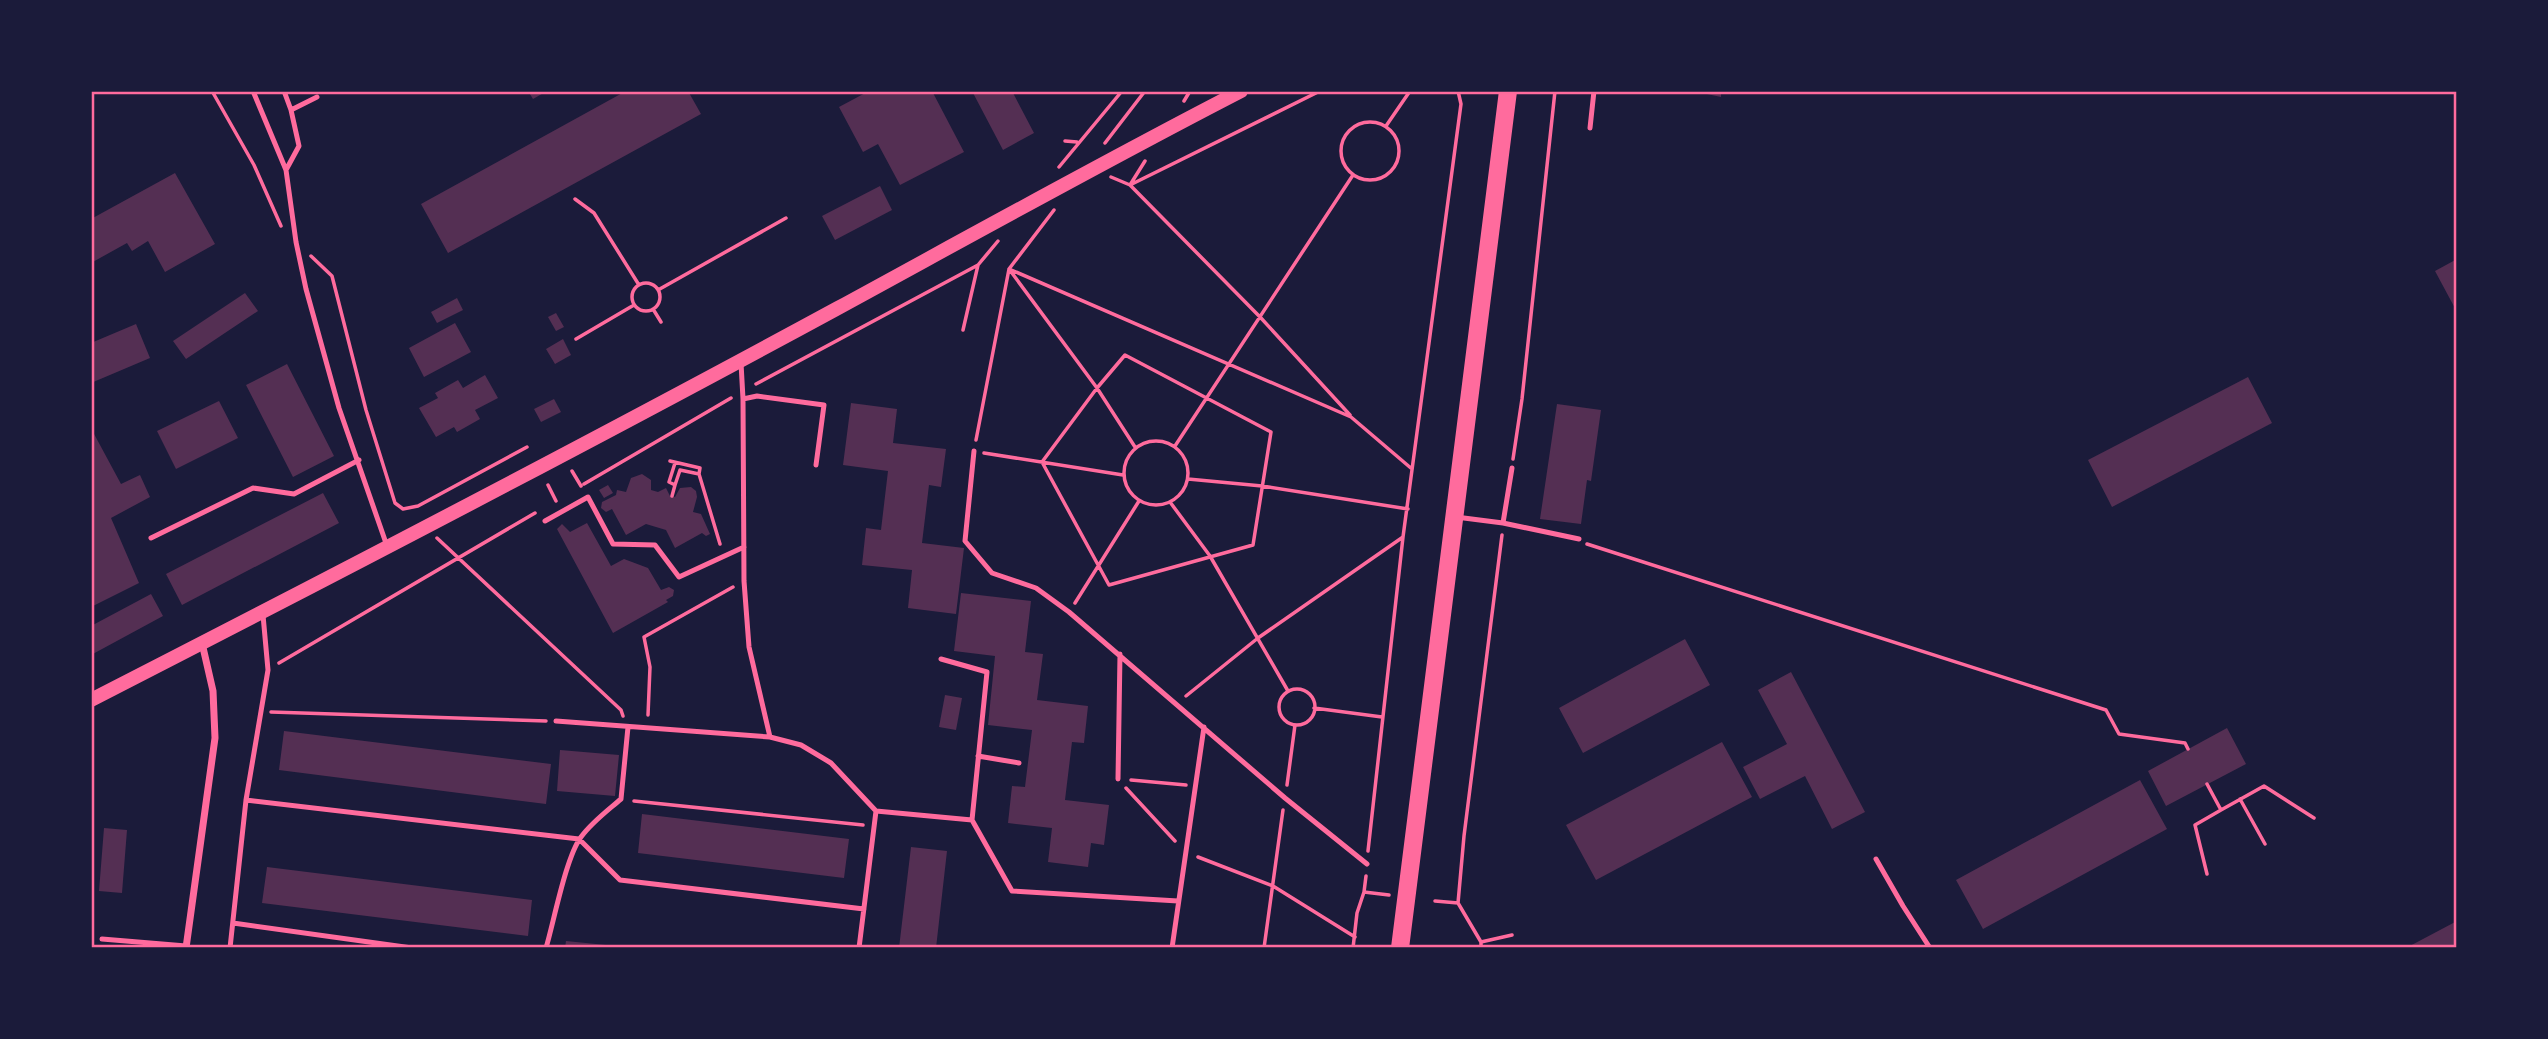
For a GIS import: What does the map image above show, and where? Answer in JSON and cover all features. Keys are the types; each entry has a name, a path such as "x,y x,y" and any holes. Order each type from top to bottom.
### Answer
{"main road":[{"path":"91,700 740,360 1091,168 1241,91"},
{"path":"1401,948 1507,93"}],"street":[{"path":"186,947 215,738 213,691 202,643"}],"lane":[{"path":"253,91 286,170 306,289 340,408 387,546"},
{"path":"284,91 299,146 286,170"},
{"path":"1590,128 1594,91"},
{"path":"291,110 317,97"},
{"path":"740,360 743,391 744,581 749,647 770,737"},
{"path":"743,399 757,396 824,405 816,465"},
{"path":"974,451 965,541 992,573 1036,588 1069,612 1178,703 1285,798 1367,864"},
{"path":"151,538 253,488 294,494 359,460"},
{"path":"1503,523 1512,468"},
{"path":"545,521 587,497 613,544 655,545 679,577 744,547"},
{"path":"1456,517 1503,523 1579,539"},
{"path":"230,948 246,800 268,670 263,611"},
{"path":"1118,779 1119,654"},
{"path":"942,659 986,672 972,820 1012,891 1178,901"},
{"path":"556,721 770,737 801,745 831,762 876,811 972,820"},
{"path":"546,948 579,839 599,817 621,799 628,727"},
{"path":"1172,948 1204,727"},
{"path":"978,756 1019,763"},
{"path":"246,800 579,839 620,880 864,909"},
{"path":"859,948 876,811"},
{"path":"1876,859 1930,948"},
{"path":"233,923 412,948"},
{"path":"102,939 186,947"}],"path":[{"path":"212,91 254,165 278,223 332,276 366,410 395,503 403,509 418,506 527,447"},
{"path":"1054,173 1122,91"},
{"path":"1102,147 1145,91"},
{"path":"1182,103 1190,91"},
{"path":"1130,185 1320,91"},
{"path":"1386,126 1410,91"},
{"path":"1353,948 1357,913 1364,892 1403,537 1461,104 1458,91"},
{"path":"1512,468 1522,399 1555,91"},
{"path":"1367,122 1386,126 1398,141 1400,150 1395,167 1389,174 1371,181 1353,175 1342,159 1341,149 1349,131 1367,122"},
{"path":"1065,141 1077,142 1091,168 1130,185 1261,318 1351,417 1413,470"},
{"path":"1130,185 1152,150"},
{"path":"1175,446 1353,175"},
{"path":"575,199 594,213 639,285"},
{"path":"1060,202 1009,269 974,451 1123,475"},
{"path":"658,290 786,218"},
{"path":"573,491 743,391 978,265 1003,234"},
{"path":"962,330 978,265"},
{"path":"1009,269 1351,417"},
{"path":"1009,269 1097,388 1135,447"},
{"path":"639,285 653,285 658,290 660,301 653,309 643,311 634,305 634,290 639,285"},
{"path":"576,339 634,305"},
{"path":"653,309 660,322"},
{"path":"1125,355 1271,432 1253,545 1109,584 1042,462 1125,355"},
{"path":"1150,440 1159,440 1175,446 1186,461 1188,479 1182,492 1170,502 1154,505 1139,500 1128,490 1123,475 1126,460 1135,447 1150,440"},
{"path":"675,485 669,482 672,462 700,468 699,474 724,556"},
{"path":"672,496 680,470 699,474"},
{"path":"572,471 581,486"},
{"path":"1188,479 1262,486 1408,509"},
{"path":"548,485 556,501"},
{"path":"268,670 565,496"},
{"path":"1069,612 1139,500"},
{"path":"1170,502 1210,556 1288,691"},
{"path":"418,506 434,536 621,710 628,727"},
{"path":"1481,948 1481,942 1458,903 1503,523"},
{"path":"1178,703 1258,638 1403,537"},
{"path":"1579,539 1589,546 2106,710 2119,734 2185,743 2188,749"},
{"path":"647,729 650,667 644,636 744,581"},
{"path":"1288,691 1304,691 1312,698 1314,708 1308,720 1295,725 1285,720 1279,710 1280,700 1288,691"},
{"path":"1314,708 1382,717"},
{"path":"261,711 556,721"},
{"path":"1264,948 1295,725"},
{"path":"1118,779 1195,786"},
{"path":"1118,779 1185,853 1273,886 1354,937"},
{"path":"2207,784 2221,810"},
{"path":"2207,874 2195,825 2264,786 2314,818"},
{"path":"621,799 873,826"},
{"path":"2240,799 2265,844"},
{"path":"1364,892 1389,895"},
{"path":"1435,901 1458,903"},
{"path":"1481,942 1512,936"}],"building":[{"path":"528,91 547,91 533,99"},
{"path":"626,91 688,91 701,114 448,253 421,204"},
{"path":"869,91 932,91 964,152 900,185 878,144 863,152 839,107"},
{"path":"972,91 1012,91 1034,133 1003,150"},
{"path":"1693,91 1721,91 1721,97"},
{"path":"175,173 215,244 165,272 148,241 132,251 127,243 91,263 91,219"},
{"path":"880,186 892,210 835,240 822,216"},
{"path":"2457,259 2457,312 2435,271"},
{"path":"245,293 258,311 186,359 173,341"},
{"path":"457,298 463,310 437,323 431,312"},
{"path":"556,313 564,327 556,331 548,317"},
{"path":"455,323 471,352 424,377 409,348"},
{"path":"136,324 150,358 91,383 91,343"},
{"path":"563,339 571,355 555,364 546,349"},
{"path":"287,364 334,456 293,477 246,385"},
{"path":"485,375 498,398 475,410 480,419 457,432 454,427 436,437 419,408 438,398 435,393 458,380 463,388"},
{"path":"2248,377 2272,423 2112,507 2088,460"},
{"path":"554,399 561,412 541,422 534,409"},
{"path":"219,401 238,438 176,469 157,431"},
{"path":"851,403 897,409 893,443 946,449 941,487 929,485 922,543 964,548 956,614 908,608 912,570 862,565 866,528 881,530 888,471 843,465"},
{"path":"1557,404 1601,410 1591,481 1587,480 1581,524 1540,519"},
{"path":"93,432 121,484 140,475 150,497 111,518 139,583 91,607 91,433"},
{"path":"642,474 651,480 651,490 658,492 666,488 670,496 675,497 680,488 691,487 696,491 693,512 701,514 710,534 706,536 702,533 675,548 666,530 646,524 626,535 612,509 606,512 601,508 602,502 616,495 617,490 626,492 631,478"},
{"path":"608,485 613,493 604,498 599,490"},
{"path":"323,493 339,523 182,605 166,574"},
{"path":"587,523 611,566 624,559 648,568 661,590 669,587 674,590 673,596 666,600 668,602 613,633 557,529 562,524 570,532"},
{"path":"961,593 1031,601 1025,652 1043,654 1037,700 1088,706 1084,743 1072,742 1065,800 1109,805 1104,845 1091,843 1088,867 1048,862 1052,828 1008,823 1012,786 1025,787 1032,730 988,725 995,656 954,651"},
{"path":"151,594 163,616 91,655 91,626"},
{"path":"1685,639 1710,685 1583,753 1559,708"},
{"path":"1791,672 1865,812 1832,829 1805,776 1760,799 1743,767 1787,744 1758,690"},
{"path":"945,695 962,698 956,730 939,727"},
{"path":"2227,728 2246,764 2166,806 2148,771"},
{"path":"284,731 551,764 546,804 279,770"},
{"path":"1722,742 1752,797 1596,880 1566,825"},
{"path":"560,750 619,755 615,796 557,791"},
{"path":"2140,780 2167,829 1983,929 1956,880"},
{"path":"642,814 849,839 844,878 638,853"},
{"path":"104,828 127,830 122,893 99,891"},
{"path":"911,847 947,851 936,948 899,948"},
{"path":"267,867 532,900 528,936 262,903"},
{"path":"2457,921 2457,948 2406,948"},
{"path":"566,941 616,946 616,948 565,948"}]}
